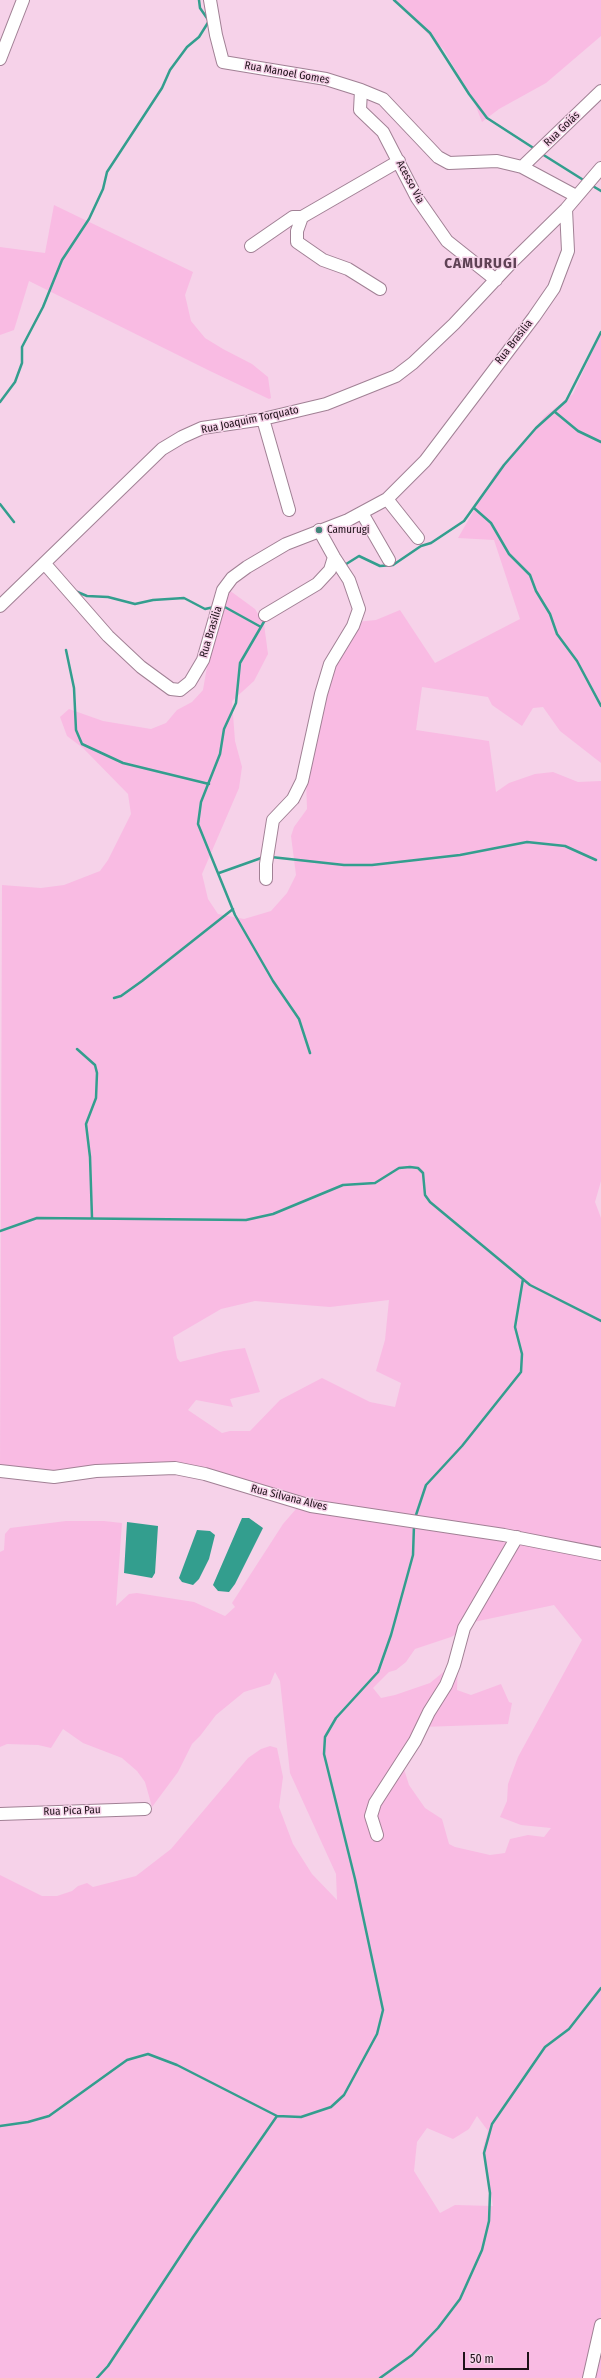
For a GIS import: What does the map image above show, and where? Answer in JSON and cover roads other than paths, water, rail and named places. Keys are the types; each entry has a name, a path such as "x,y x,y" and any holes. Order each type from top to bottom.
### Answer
{"street":[{"path":"0,59 23,0"},
{"name":"Rua Manoel Gomes","path":"210,0 216,36 224,62 326,79 361,90 383,100 438,157 449,163 497,161 522,166 576,196"},
{"name":"Acesso Via","path":"361,90 360,110 383,132 417,198 447,241 496,280"},
{"name":"Rua Goiás","path":"522,166 601,91"},
{"path":"251,246 293,217 302,217 399,161"},
{"path":"566,209 601,168"},
{"name":"Rua Joaquim Torquato","path":"0,606 162,449 182,437 202,428 263,419 326,404 396,376 413,363 454,324 566,209"},
{"name":"Rua Brasília","path":"45,564 108,636 141,667 171,689 180,690 190,682 202,660 223,590 232,578 247,567 286,544 362,513 386,499 425,461 534,317 554,288 568,251 566,209"},
{"path":"302,217 297,231 297,242 323,260 348,269 380,289"},
{"path":"263,419 289,510"},
{"path":"386,499 418,538"},
{"path":"362,513 389,560"},
{"path":"266,879 266,864 273,820 293,799 302,781 321,694 330,664 353,626 359,610 349,580 334,557 320,530"},
{"path":"265,615 317,584 330,570 334,557"},
{"name":"Rua Silvana Alves","path":"0,1471 54,1476 96,1471 175,1468 205,1474 311,1506 517,1537 601,1554"},
{"path":"376,1835 371,1816 375,1803 412,1747 429,1712 446,1685 454,1665 464,1628 517,1537"},
{"name":"Rua Pica Pau","path":"0,1814 145,1809"},
{"path":"589,2378 601,2324"}],"waterway":[{"path":"0,402 15,382 22,363 22,347 43,307 62,260 89,219 103,189 107,172 162,88 170,70 187,47 199,37 209,21 200,8 199,0"},
{"path":"394,0 430,33 469,94 487,118 535,149"},
{"path":"542,154 585,181"},
{"path":"591,185 601,191"},
{"path":"343,566 359,556 380,566 393,565 421,546 431,543 464,521 504,465 536,428 566,401 601,332"},
{"path":"555,412 578,431 601,442"},
{"path":"0,504 14,522"},
{"path":"474,508 491,523 509,554 530,575 536,591 550,614 557,634 577,661 601,706"},
{"path":"75,591 87,596 108,597 135,604 153,600 184,598 205,609 214,607"},
{"path":"223,606 261,627"},
{"path":"265,620 240,663 236,703 224,729 220,754 201,802 198,824 235,915 273,981 299,1019 310,1053"},
{"path":"66,650 74,688 76,730 82,744 123,763 209,784"},
{"path":"271,857 344,865 372,865 460,855 527,842 565,846 596,860"},
{"path":"219,873 264,857"},
{"path":"114,998 121,996 142,981 233,909"},
{"path":"77,1049 95,1065 97,1073 96,1098 86,1124 90,1157 92,1218"},
{"path":"0,1231 37,1218 246,1220 273,1214 343,1185 375,1183 399,1168 418,1168 423,1173 425,1195 430,1202 530,1285 601,1321"},
{"path":"415,1518 426,1485 462,1446 521,1372 522,1354 515,1327 523,1279"},
{"path":"0,2126 28,2122 49,2116 127,2060 148,2054 177,2065 277,2116 301,2117 331,2107 344,2095 377,2034 383,2010 355,1879 324,1754 325,1737 336,1718 378,1672 391,1635 413,1555 414,1525"},
{"path":"380,2378 412,2355 438,2328 460,2299 482,2250 489,2221 490,2193 484,2153 492,2124 545,2047 569,2029 601,1988"},
{"path":"97,2378 108,2366 193,2237 277,2116"}],"place":[{"name":"Camurugi","path":"319,530"}],"district":[{"name":"CAMURUGI","path":"481,264"}]}
